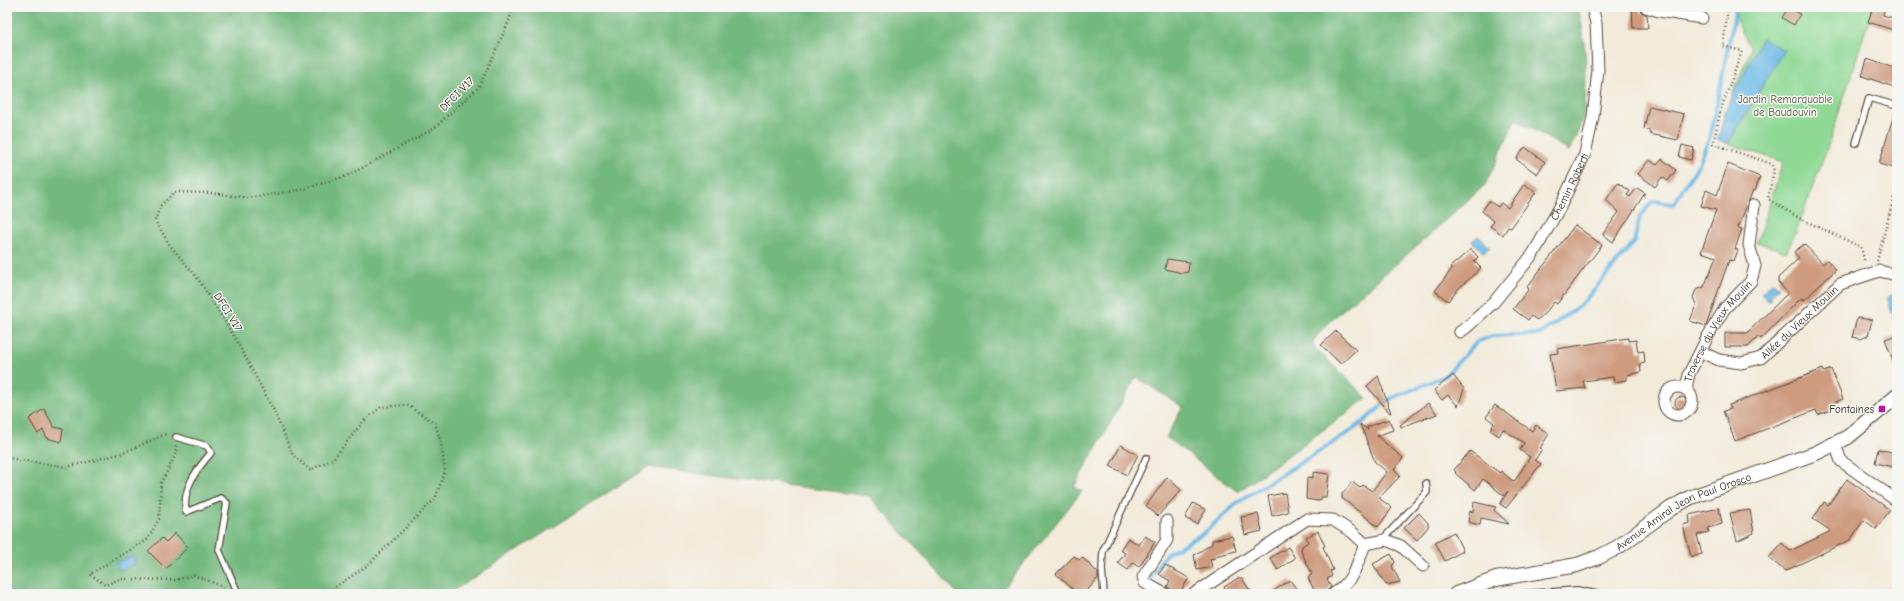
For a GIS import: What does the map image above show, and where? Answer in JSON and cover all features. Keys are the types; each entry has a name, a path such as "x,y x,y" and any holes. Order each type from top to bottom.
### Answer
{"street":[{"name":"Chemin Roberti","path":"1460,332 1494,302 1533,254 1560,207 1585,154 1593,117 1598,70 1596,23 1592,7"},
{"path":"1646,7 1659,12 1702,18"},
{"name":"Traverse du Vieux Moulin","path":"1686,389 1689,374 1725,308 1751,281 1755,266 1750,245 1754,205"},
{"path":"1877,272 1897,275"},
{"name":"Allée du Vieux Moulin","path":"1701,352 1719,360 1741,363 1762,358 1840,284 1877,272"},
{"name":"Avenue Amiral Jean Paul Orosco","path":"1464,592 1496,579 1577,565 1599,558 1618,547 1670,509 1689,498 1816,453 1835,444 1848,436 1897,396"},
{"path":"1835,444 1841,461 1897,501"},
{"path":"1194,594 1307,519 1333,520 1352,532 1365,544"},
{"path":"1164,594 1144,583 1143,577 1167,540 1167,521"},
{"path":"1365,544 1386,540 1401,546 1423,566"},
{"path":"1334,594 1344,588 1358,565 1365,544"}],"lane":[{"path":"1856,143 1869,98 1897,106"},
{"path":"1897,242 1895,250 1897,250"},
{"path":"176,437 207,446 211,453 200,466 189,485 184,502 186,512 221,498 227,503 219,550 236,594"},
{"path":"1104,594 1102,569 1104,552 1146,458"},
{"path":"1381,540 1426,492 1426,484"},
{"path":"1521,594 1577,590 1597,594"}],"path":[{"name":"DFCI V17","path":"309,594 328,592 368,565 435,499 444,471 441,443 435,423 408,405 381,407 363,422 333,459 310,470 293,455 273,409 235,338 199,280 170,244 155,221 160,206 175,192 213,193 248,198 301,190 349,175 433,129 479,87 510,19 511,7"},
{"path":"1728,7 1723,46 1742,51 1721,109 1714,144 1772,164 1774,171 1768,199 1799,218 1861,247 1865,265 1877,272"},
{"path":"1877,272 1876,258 1897,185"},
{"path":"7,458 67,467 120,454 166,434 176,437 176,454 161,483 159,519 148,540 90,574 105,585 120,579 175,580 194,575 236,594"}],"green space":[{"path":"7,7 1578,7 1584,45 1586,72 1585,99 1582,121 1569,151 1516,119 1485,185 1339,313 1318,334 1312,343 1316,349 1367,398 1238,492 1166,437 1183,407 1136,377 1074,487 1082,491 999,594 958,594 869,496 648,467 448,594 7,594"},
{"name":"Jardin Remarquable de Baudouvin","path":"1735,7 1873,7 1829,143 1796,232 1786,252 1757,242 1783,162 1718,140 1726,109 1751,49 1737,22"}],"water":[{"path":"1762,38 1784,50 1728,144 1718,140 1726,109"},
{"path":"1478,236 1490,247 1484,253 1472,241"},
{"path":"1773,282 1779,287 1771,295 1770,300 1768,300 1761,293"},
{"path":"1894,295 1897,311 1892,313 1887,297"},
{"path":"133,556 136,564 119,570 116,562"}],"building":[{"path":"1632,7 1639,7 1641,12 1647,15 1648,28 1633,28"},
{"path":"1788,7 1800,14 1794,25 1782,18"},
{"path":"1873,7 1885,7 1883,15 1897,19 1897,31 1868,22"},
{"path":"1867,59 1897,69 1897,88 1862,76"},
{"path":"1649,106 1684,114 1678,140 1650,134 1650,131 1644,129"},
{"path":"1894,114 1897,114 1897,169 1879,164"},
{"path":"1682,145 1694,148 1691,160 1679,157"},
{"path":"1525,147 1545,162 1537,174 1516,159"},
{"path":"1662,159 1676,170 1668,181 1662,177 1655,187 1638,174 1649,160 1657,165"},
{"path":"1728,164 1760,177 1755,191 1753,190 1738,228 1742,229 1735,249 1738,250 1734,261 1729,260 1706,326 1690,321 1696,305 1693,297 1696,290 1704,287 1716,257 1701,252 1716,210 1701,206 1706,190 1717,195"},
{"path":"1618,183 1630,191 1627,195 1630,197 1637,188 1645,193 1613,242 1603,234 1619,212 1606,200"},
{"path":"1524,184 1536,192 1511,228 1508,227 1503,235 1490,226 1494,222 1482,211 1489,201 1498,207 1501,203 1508,208"},
{"path":"1575,225 1602,245 1557,304 1554,302 1537,320 1531,316 1528,320 1513,309 1529,289 1527,287"},
{"path":"1804,244 1823,264 1827,260 1836,270 1804,300 1802,298 1797,302 1761,339 1759,336 1748,347 1725,347 1725,333 1747,333 1788,293 1778,282 1778,278 1799,258 1794,252"},
{"path":"1471,249 1478,257 1474,261 1481,268 1458,289 1448,301 1435,291 1452,269 1450,267"},
{"path":"1167,259 1189,262 1188,272 1182,273 1165,269"},
{"path":"1857,318 1872,320 1868,336 1860,339 1852,337"},
{"path":"1336,331 1356,350 1341,364 1321,345"},
{"path":"1897,335 1897,368 1896,368 1885,339"},
{"path":"1628,338 1628,341 1636,340 1638,352 1644,351 1645,363 1640,364 1641,372 1627,375 1627,380 1614,382 1613,377 1583,381 1585,388 1556,391 1550,354 1558,353 1557,349"},
{"path":"1823,369 1824,372 1831,369 1843,399 1829,405 1832,410 1818,415 1816,410 1735,441 1723,411 1731,409 1729,405"},
{"path":"1453,375 1464,389 1458,406 1448,395 1442,400 1434,390"},
{"path":"1378,376 1391,413 1367,386"},
{"path":"1679,397 1683,397 1687,403 1683,409 1679,409 1675,405 1675,401"},
{"path":"1428,403 1437,414 1401,427 1400,425"},
{"path":"1495,405 1532,431 1536,425 1549,434 1540,448 1542,449 1535,460 1541,464 1506,508 1500,504 1508,491 1504,496 1483,479 1475,490 1455,473 1456,472 1454,470 1470,451 1500,473 1501,471 1514,482 1530,457 1520,450 1524,443 1503,429 1499,436 1490,430 1494,423 1486,417"},
{"path":"44,409 54,427 63,429 61,442 47,438 43,430 38,434 29,419"},
{"path":"1389,419 1393,430 1377,436 1403,458 1394,470 1400,476 1379,498 1392,508 1378,527 1342,498 1342,494 1352,482 1360,488 1363,485 1372,491 1387,472 1375,462 1360,424 1368,430 1367,427"},
{"path":"1121,445 1138,455 1127,475 1110,466"},
{"path":"1878,449 1897,453 1897,468 1875,463"},
{"path":"1313,472 1329,474 1326,497 1321,497 1321,500 1318,501 1306,499 1307,477 1313,478"},
{"path":"1167,477 1181,490 1158,516 1146,506"},
{"path":"1847,479 1890,510 1876,529 1864,520 1850,540 1785,571 1769,558 1782,543 1790,551 1831,531 1813,519 1824,502 1828,505"},
{"path":"1285,493 1288,512 1272,516 1268,496"},
{"path":"1474,502 1496,507 1494,510 1509,524 1481,518 1480,525 1468,522 1470,511 1473,512"},
{"path":"1193,503 1206,510 1197,524 1185,518"},
{"path":"1719,508 1722,524 1708,528 1709,532 1697,535 1702,554 1691,557 1683,525 1690,523 1689,515"},
{"path":"1750,510 1754,533 1737,541 1730,513"},
{"path":"1419,513 1428,523 1428,527 1417,540 1404,528"},
{"path":"1258,514 1262,531 1245,535 1241,517"},
{"path":"1318,531 1333,570 1330,571 1332,576 1327,579 1331,587 1327,591 1316,594 1308,578 1312,574 1301,551 1302,546 1308,542 1306,537"},
{"path":"1454,532 1463,551 1445,561 1435,542"},
{"path":"175,533 188,547 166,569 148,551 162,538 166,542"},
{"path":"1145,536 1155,542 1139,567 1133,563 1128,570 1118,563 1125,553 1120,550 1128,538 1139,545"},
{"path":"1232,536 1236,551 1215,556 1216,558 1210,559 1212,567 1197,570 1194,555 1212,544 1212,540"},
{"path":"1288,547 1295,558 1278,570 1270,558"},
{"path":"1391,554 1395,562 1392,566 1400,582 1386,585 1373,564"},
{"path":"1074,556 1079,560 1082,557 1098,573 1098,578 1084,594 1078,594 1056,574"},
{"path":"1165,565 1189,578 1179,594 1167,587 1170,581 1159,574"},
{"path":"1238,578 1242,578 1252,594 1229,594 1224,587"},
{"path":"1290,580 1300,594 1269,594"}],"waterway":[{"path":"1150,579 1165,555 1204,533 1238,502 1342,437 1363,422 1388,400 1445,376 1477,342 1492,336 1540,334 1582,304 1634,242 1640,216 1653,201 1673,204 1699,164 1711,134 1736,7"}],"place":[{"name":"Fontaines","path":"1882,409"}]}
